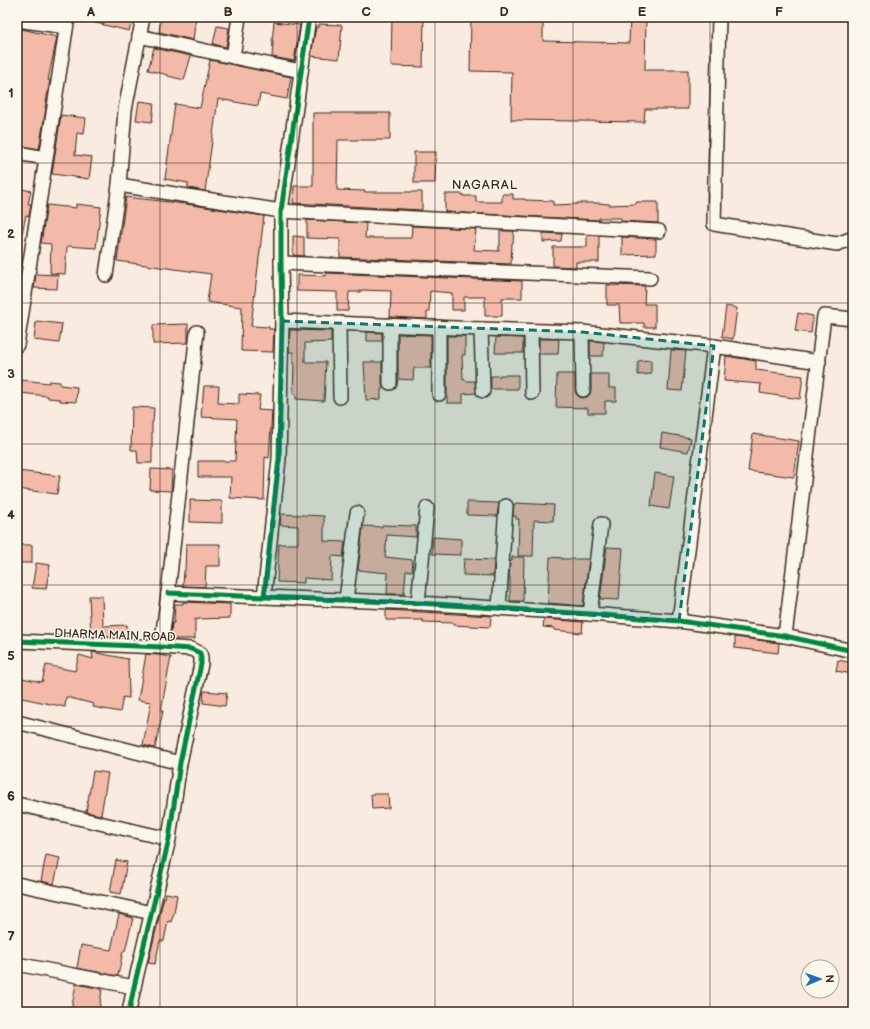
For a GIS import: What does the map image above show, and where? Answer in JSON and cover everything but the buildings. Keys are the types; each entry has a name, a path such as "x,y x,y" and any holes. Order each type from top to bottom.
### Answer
{"street":[{"path":"106,275 119,185 125,110 143,17"},
{"path":"233,57 239,17"},
{"path":"264,598 279,459 282,321 281,211 309,17"},
{"path":"719,17 714,224 837,244 853,238"},
{"path":"17,20 67,22 17,345"},
{"path":"139,36 301,71"},
{"path":"17,153 46,158"},
{"path":"119,185 281,211 659,231"},
{"path":"281,263 650,278"},
{"path":"785,636 824,316 853,319"},
{"path":"282,321 582,332 714,346 819,362"},
{"path":"339,323 340,397"},
{"path":"390,325 390,383"},
{"path":"439,327 439,394"},
{"path":"481,329 483,391"},
{"path":"531,330 532,394"},
{"path":"161,647 197,332"},
{"path":"582,332 583,390"},
{"path":"679,622 714,346"},
{"path":"499,608 506,506"},
{"path":"418,603 427,508"},
{"path":"346,600 357,513"},
{"path":"590,614 601,524"},
{"path":"168,593 418,603 590,614 679,622 785,636 853,651"},
{"name":"DHARMA MAIN ROAD","path":"17,641 161,647 191,649 200,653 201,664 180,763"},
{"path":"17,722 180,763 169,839 129,1012"},
{"path":"17,804 169,839"},
{"path":"17,884 152,913"},
{"path":"17,964 134,987"}],"highlighted area":[{"path":"282,321 582,332 714,346 679,621 418,603 264,597 279,459"}],"cycle path":[{"path":"264,597 279,459 282,321 281,211 309,17"},
{"path":"168,593 418,603 679,621 785,636 853,651"},
{"path":"17,641 161,647 191,649 200,653 201,664 180,763 169,839 129,1012"}],"district":[{"name":"NAGARAL","path":"485,184"}]}
